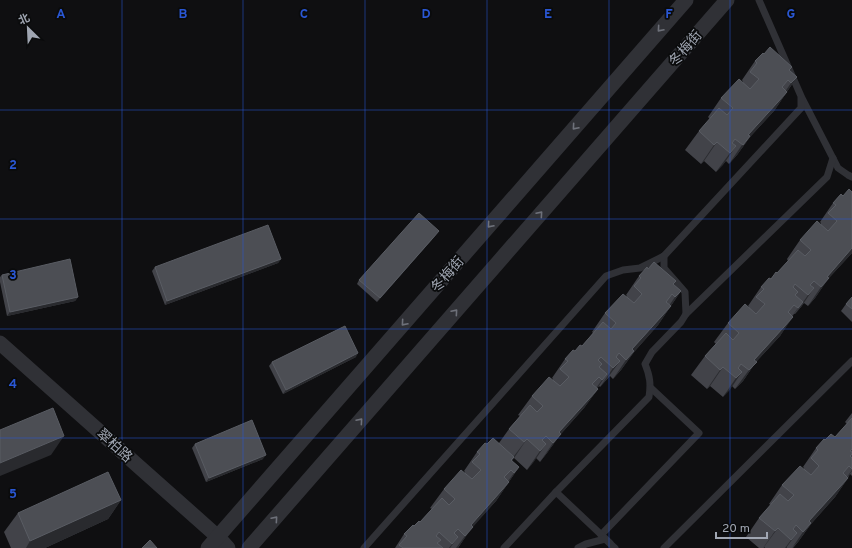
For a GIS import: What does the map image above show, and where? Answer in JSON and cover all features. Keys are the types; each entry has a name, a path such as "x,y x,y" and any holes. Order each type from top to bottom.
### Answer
{"street":[{"name":"冬梅街","path":"208,548 223,542 686,0"},
{"name":"冬梅街","path":"249,548 727,0"},
{"name":"翠柏路","path":"0,343 223,542"}],"lane":[{"path":"759,0 801,96 838,168 852,177"},
{"path":"364,548 606,276 623,270 640,268 664,256 801,108 801,96"},
{"path":"504,548 556,492 649,397 651,388 649,374 645,364 652,352 681,322 686,314 827,178 833,158"},
{"path":"664,256 664,268 685,292 686,314"},
{"path":"664,548 852,361"},
{"path":"600,535 699,433 651,388"},
{"path":"556,492 612,546"},
{"path":"578,548 586,544 605,539 612,546"}],"building":[{"path":"770,47 792,67 789,70 797,77 791,83 788,80 782,87 787,92 748,135 750,136 743,145 735,139 732,143 736,146 730,153 717,142 714,145 699,131 719,108 727,115 733,108 721,98 739,79 750,89 759,79 750,72 757,63 755,61"},
{"path":"849,189 852,192 852,248 827,277 829,278 821,287 814,281 810,285 814,288 808,295 795,284 793,287 798,292 795,295 803,302 798,308 794,305 788,312 793,317 754,360 757,362 749,370 741,364 738,368 742,372 736,378 723,367 720,370 705,356 726,333 733,340 739,333 728,323 745,304 756,314 765,304 756,297 764,289 761,287 769,278 771,279 776,272 777,273 798,250 805,256 811,250 800,240 817,221 828,231 837,221 828,213 836,205 833,203 841,194 843,196"},
{"path":"419,213 439,231 380,298 359,280"},
{"path":"268,225 281,259 167,301 155,267"},
{"path":"70,259 78,297 10,312 2,275"},
{"path":"654,262 676,281 673,284 681,291 675,297 672,294 666,302 671,306 632,349 634,351 626,360 619,353 616,357 620,361 613,368 601,357 598,360 602,364 599,367 607,374 602,380 599,377 592,384 598,389 559,432 561,434 553,443 546,436 542,440 546,444 540,451 527,439 524,442 509,429 530,405 537,412 543,406 532,396 549,377 560,386 569,377 560,369 568,361 565,359 573,350 575,351 580,345 582,346 603,322 611,329 616,323 605,313 623,294 634,303 642,294 634,286 641,278 639,276"},
{"path":"852,297 852,309 846,304"},
{"path":"345,326 358,353 286,390 272,362"},
{"path":"53,408 64,436 0,463 0,430"},
{"path":"852,418 852,449 850,451 852,454 850,456 852,458 852,469 849,466 843,473 848,478 809,521 811,523 803,532 796,525 793,529 797,533 791,540 778,528 775,531 759,518 780,494 788,501 794,495 782,485 800,466 811,475 819,466 811,458 818,450 816,448 831,434 835,437"},
{"path":"252,420 266,455 209,478 195,444"},
{"path":"493,438 514,457 511,460 519,467 514,473 511,470 504,477 509,482 471,525 473,527 465,536 458,529 454,533 458,537 452,544 439,532 436,536 441,540 437,543 443,548 403,548 399,545 407,536 404,534 413,525 414,526 419,521 420,522 442,498 449,505 455,499 444,489 461,470 472,479 481,470 472,462 480,454 477,452 485,443 487,444"},
{"path":"108,472 121,500 30,541 18,513"},
{"path":"150,540 157,548 142,548"}]}
